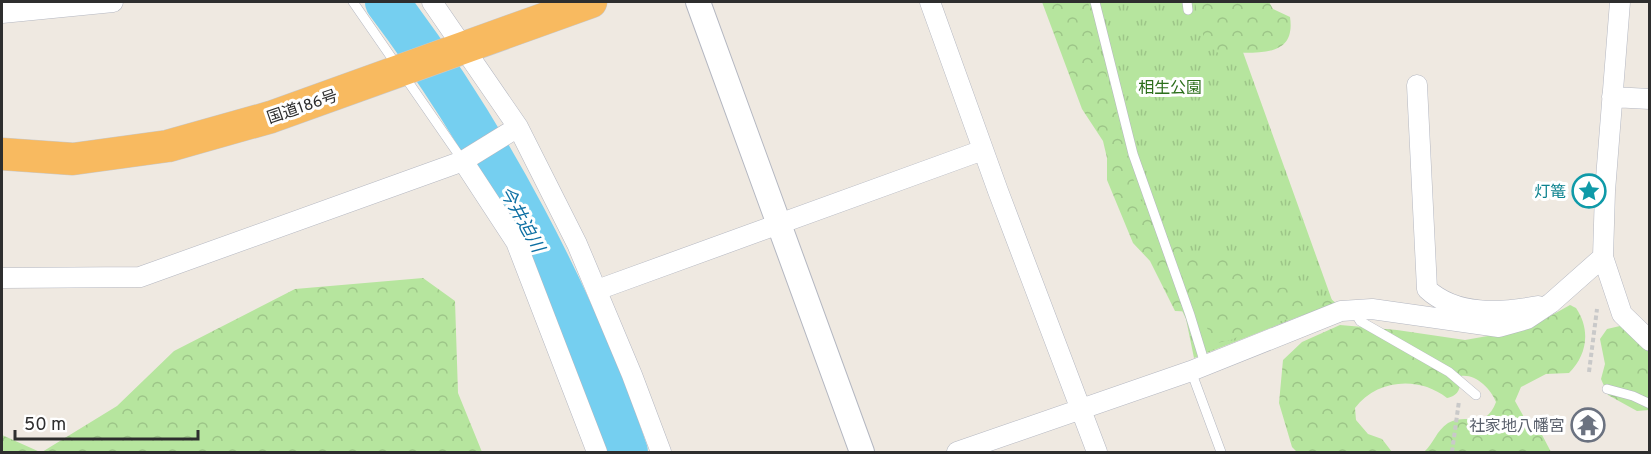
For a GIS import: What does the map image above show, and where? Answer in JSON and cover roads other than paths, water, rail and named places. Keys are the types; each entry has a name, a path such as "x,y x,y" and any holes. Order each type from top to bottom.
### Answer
{"highway":[{"name":"国道186号","path":"2,154 72,159 168,146 271,117 591,2"}],"street":[{"path":"2,13 113,2"},
{"path":"432,2 458,49 511,132 577,244 661,453"},
{"path":"698,2 862,453"},
{"path":"930,2 1097,453"},
{"path":"1620,2 1605,191 1603,257 1622,315 1650,341"},
{"path":"1417,85 1427,289 1449,305 1462,308 1521,309 1551,303"},
{"path":"1612,97 1650,99"},
{"path":"2,278 140,277 466,159 511,132"},
{"path":"597,290 983,150"},
{"path":"466,159 516,242 597,453"},
{"path":"957,453 1198,368 1341,311 1371,309 1499,327 1527,319 1551,303 1603,257"}],"lane":[{"path":"353,2 407,69 466,159"},
{"path":"1095,2 1133,154 1190,315 1198,368 1221,453"},
{"path":"1354,311 1360,321 1449,372 1476,395"},
{"path":"1607,389 1633,396 1650,404"}],"waterway":[{"name":"今井迫川","path":"387,2 459,106 524,218 581,334 626,452"}],"place":[{"name":"灯篭","path":"1589,191"},
{"name":"社家地八幡宮","path":"1588,425"}],"park label":[{"name":"相生公園","path":"1170,87"}]}
